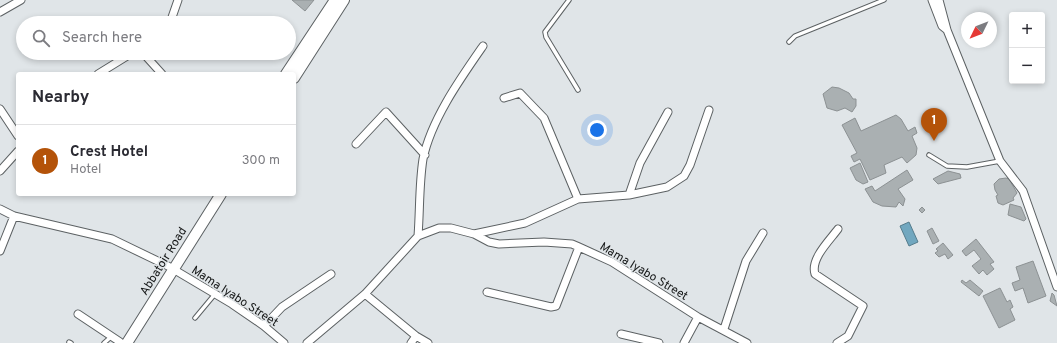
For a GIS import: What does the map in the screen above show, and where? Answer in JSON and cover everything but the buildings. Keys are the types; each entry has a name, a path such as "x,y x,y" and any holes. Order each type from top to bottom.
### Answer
{"street":[{"path":"0,12 21,0"},
{"path":"172,16 178,0"},
{"path":"296,59 335,0"},
{"path":"296,75 344,0"},
{"path":"932,0 942,26 947,30"},
{"path":"939,0 947,30 1000,160 1023,191 1057,287"},
{"path":"418,236 420,187 424,155 434,125 482,46"},
{"path":"101,72 121,60"},
{"path":"149,60 160,72"},
{"path":"287,72 295,60"},
{"path":"504,98 520,93 544,118 578,199"},
{"path":"0,109 16,133"},
{"path":"474,234 525,223 578,199 629,195 667,187 684,176 690,165 709,110"},
{"path":"356,144 386,112 424,155"},
{"path":"629,195 640,163 668,112"},
{"path":"0,171 16,153"},
{"name":"Abbatoir Road","path":"170,268 212,196"},
{"name":"Abbatoir Road","path":"120,341 220,196"},
{"name":"Mama Iyabo Street","path":"0,209 14,216 112,239 170,268 215,294 264,326 284,343"},
{"path":"0,251 14,216"},
{"name":"Mama Iyabo Street","path":"307,343 365,294 418,236 439,228 451,228 474,234 489,242 499,244 544,242 572,244 612,262 698,317 724,329 747,343"},
{"path":"837,343 848,336 863,306 815,274 813,267 816,260 838,228"},
{"path":"724,329 746,261 763,233"},
{"path":"486,292 551,307 556,306 579,247"},
{"path":"264,326 282,307 331,274"},
{"path":"365,294 416,336 428,343"},
{"path":"78,314 120,341"},
{"path":"684,343 698,317"},
{"path":"621,334 659,343"},
{"path":"411,343 416,336"}],"lane":[{"path":"569,0 546,32 546,37 578,90"},
{"path":"789,42 795,36 884,0"},
{"path":"929,155 947,166 967,168 1000,160"},
{"path":"195,318 215,294"},
{"path":"104,343 120,341"}],"water":[{"path":"909,222 918,242 909,246 900,226"}],"place":[{"name":"Crest Hotel","path":"934,141"}]}
